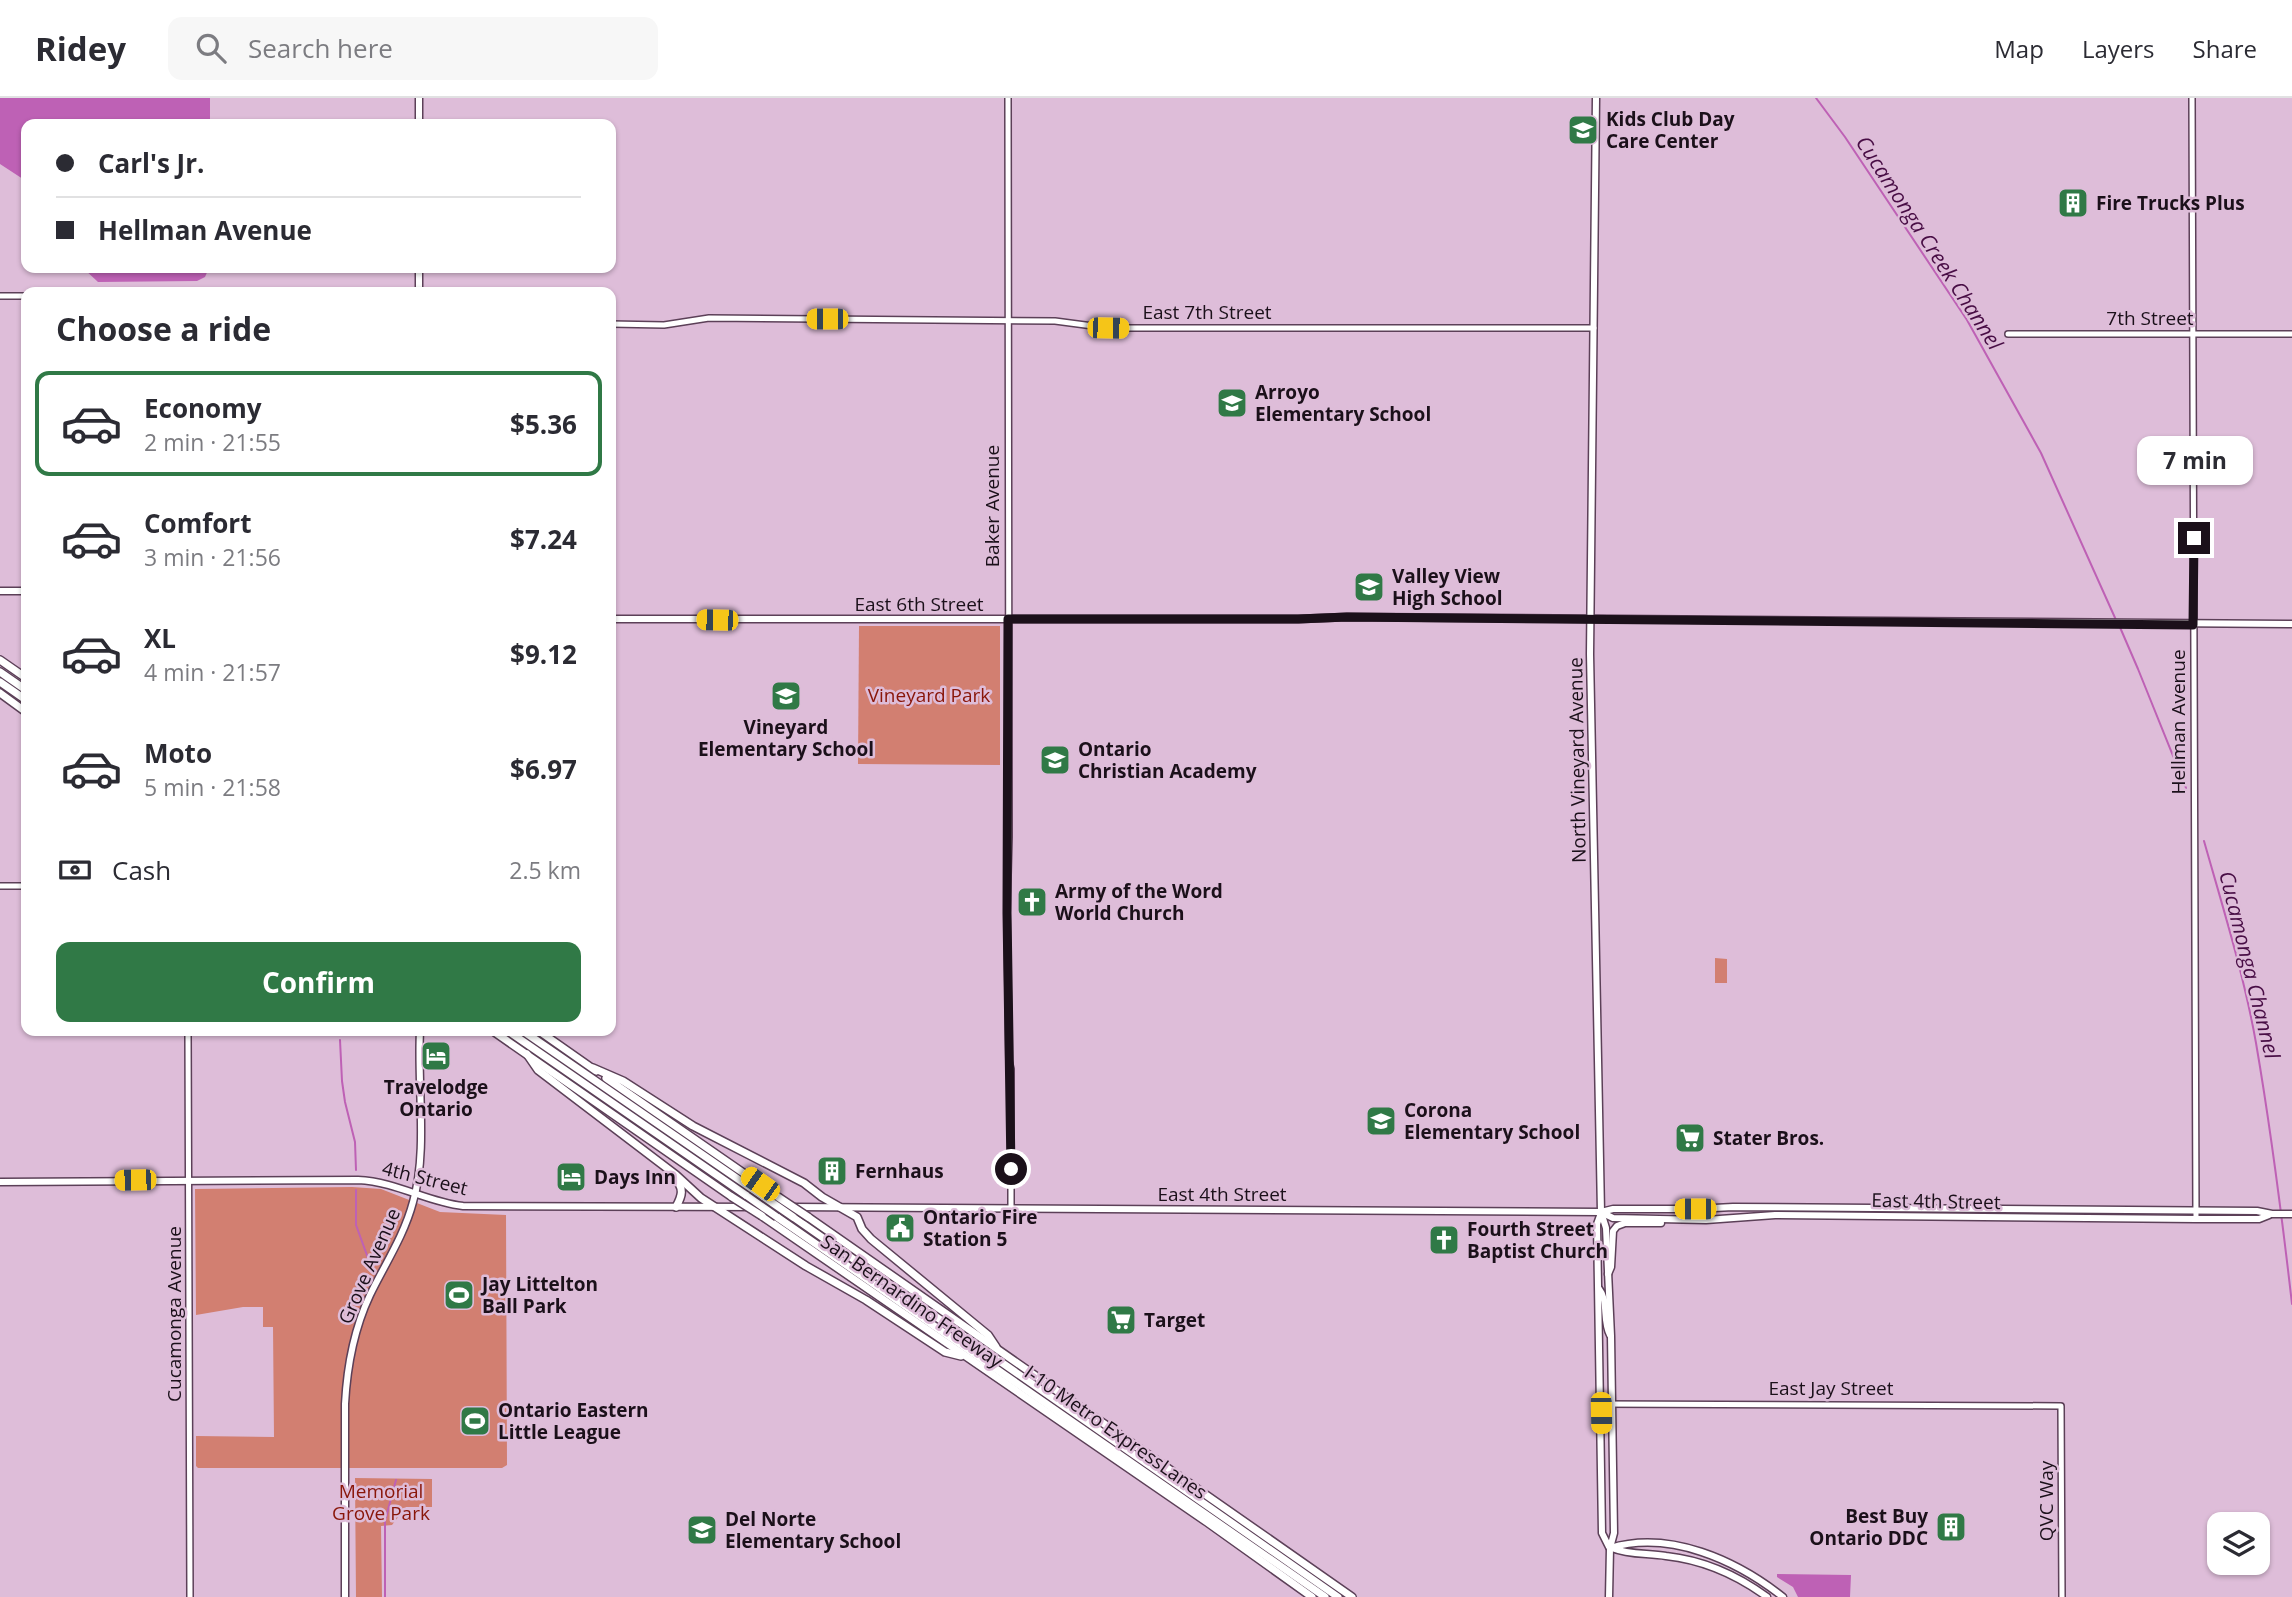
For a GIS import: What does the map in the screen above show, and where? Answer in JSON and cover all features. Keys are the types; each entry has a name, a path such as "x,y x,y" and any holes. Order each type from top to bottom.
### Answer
{"highway":[{"path":"0,660 21,675"},
{"path":"0,672 21,687"},
{"path":"0,682 21,697"},
{"path":"3,696 21,707"},
{"name":"San Bernardino Freeway","path":"500,1036 1312,1597"},
{"name":"I-10 Metro ExpressLanes","path":"515,1036 1325,1597"},
{"name":"I-10 Metro ExpressLanes","path":"530,1036 1338,1597"},
{"name":"San Bernardino Freeway","path":"546,1036 1352,1597"},
{"path":"527,1054 538,1070 717,1208 945,1352 966,1357"},
{"path":"593,1068 623,1081 693,1126 796,1178 857,1217 862,1229 871,1239 988,1335 1000,1353"},
{"path":"664,1168 681,1186 682,1196 676,1207"}],"main road":[{"path":"419,98 419,119"},
{"name":"North Vineyard Avenue","path":"1596,98 1590,620 1601,1212 1606,1228 1611,1336 1614,1533 1610,1548 1609,1597"},
{"path":"0,591 21,591"},
{"name":"East 6th Street","path":"616,619 1347,617 2292,624"},
{"name":"Grove Avenue","path":"345,1597 347,1375 354,1339 369,1297 397,1245 416,1193 420,1161 419,1036"},
{"name":"4th Street","path":"0,1182 355,1179 388,1183 443,1203 463,1206 842,1207"},
{"name":"East 4th Street","path":"842,1207 1601,1212 1613,1209 1724,1207 2196,1210 2291,1214"},
{"name":"North Vineyard Avenue","path":"1601,1212 1597,1224 1602,1533 1610,1548"},
{"name":"East 4th Street","path":"1601,1212 1613,1218 1699,1219 1775,1216 2259,1219 2272,1214"},
{"path":"1607,1275 1611,1267 1613,1231 1617,1226 1625,1223 1689,1223 1699,1219"},
{"path":"1598,1288 1603,1296 1605,1327 1611,1336"},
{"path":"1610,1548 1626,1543 1650,1543 1705,1553 1752,1574 1783,1597"},
{"path":"1610,1548 1625,1553 1675,1557 1714,1567 1736,1577 1767,1597"}],"street":[{"name":"Baker Avenue","path":"1008,98 1007,913 1011,1208"},
{"name":"Hellman Avenue","path":"2192,98 2196,1219"},
{"path":"0,296 21,296"},
{"name":"East 7th Street","path":"616,324 664,325 709,318 1055,321 1108,328 1594,328"},
{"name":"7th Street","path":"2008,334 2292,334"},
{"path":"0,886 21,886"},
{"name":"Cucamonga Avenue","path":"188,1036 190,1597"},
{"name":"East Jay Street","path":"1601,1404 2061,1406"},
{"name":"QVC Way","path":"2061,1406 2062,1597"}],"green space":[{"name":"Vineyard Park","path":"859,626 1000,626 1000,765 858,764"},
{"path":"1715,958 1727,959 1727,983 1715,983"},
{"path":"195,1189 381,1189 440,1212 506,1215 507,1465 502,1468 198,1468 196,1436 274,1437 273,1327 263,1327 263,1307 243,1307 196,1315"},
{"name":"Memorial Grove Park","path":"355,1478 432,1479 432,1507 406,1507 392,1525 381,1526 382,1597 356,1597"}],"shaded area":[{"path":"0,98 210,98 210,119 21,119 21,178 0,164"},
{"path":"88,273 207,273 197,281 98,282"},
{"path":"1777,1574 1851,1575 1850,1597 1798,1597 1793,1587 1777,1577"}],"waterway":[{"name":"Cucamonga Creek Channel","path":"1816,98 1967,320 2041,453 2116,620"},
{"name":"Cucamonga Creek Channel","path":"2119,625 2186,788"},
{"name":"Cucamonga Channel","path":"2204,841 2239,967 2256,1043 2292,1304"},
{"path":"340,1040 342,1081 355,1142 356,1170"},
{"path":"356,1190 356,1225 372,1269"},
{"path":"385,1597 385,1521 396,1480"}],"place":[{"name":"Kids Club Day Care Center","path":"1583,130"},
{"name":"Fire Trucks Plus","path":"2073,203"},
{"name":"Arroyo Elementary School","path":"1232,403"},
{"name":"Valley View High School","path":"1369,587"},
{"name":"Vineyard Elementary School","path":"786,696"},
{"name":"Ontario Christian Academy","path":"1055,760"},
{"name":"Army of the Word World Church","path":"1032,902"},
{"name":"Travelodge Ontario","path":"436,1056"},
{"name":"Corona Elementary School","path":"1381,1121"},
{"name":"Stater Bros.","path":"1690,1138"},
{"name":"Fernhaus","path":"832,1171"},
{"name":"Days Inn","path":"571,1177"},
{"name":"Ontario Fire Station 5","path":"900,1228"},
{"name":"Fourth Street Baptist Church","path":"1444,1240"},
{"name":"Jay Littelton Ball Park","path":"459,1295"},
{"name":"Target","path":"1121,1320"},
{"name":"Ontario Eastern Little League","path":"475,1421"},
{"name":"Best Buy Ontario DDC","path":"1951,1527"},
{"name":"Del Norte Elementary School","path":"702,1530"}],"route":[{"path":"1011,1169 1007,913 1008,619 1347,617 2193,625 2194,538"}]}
